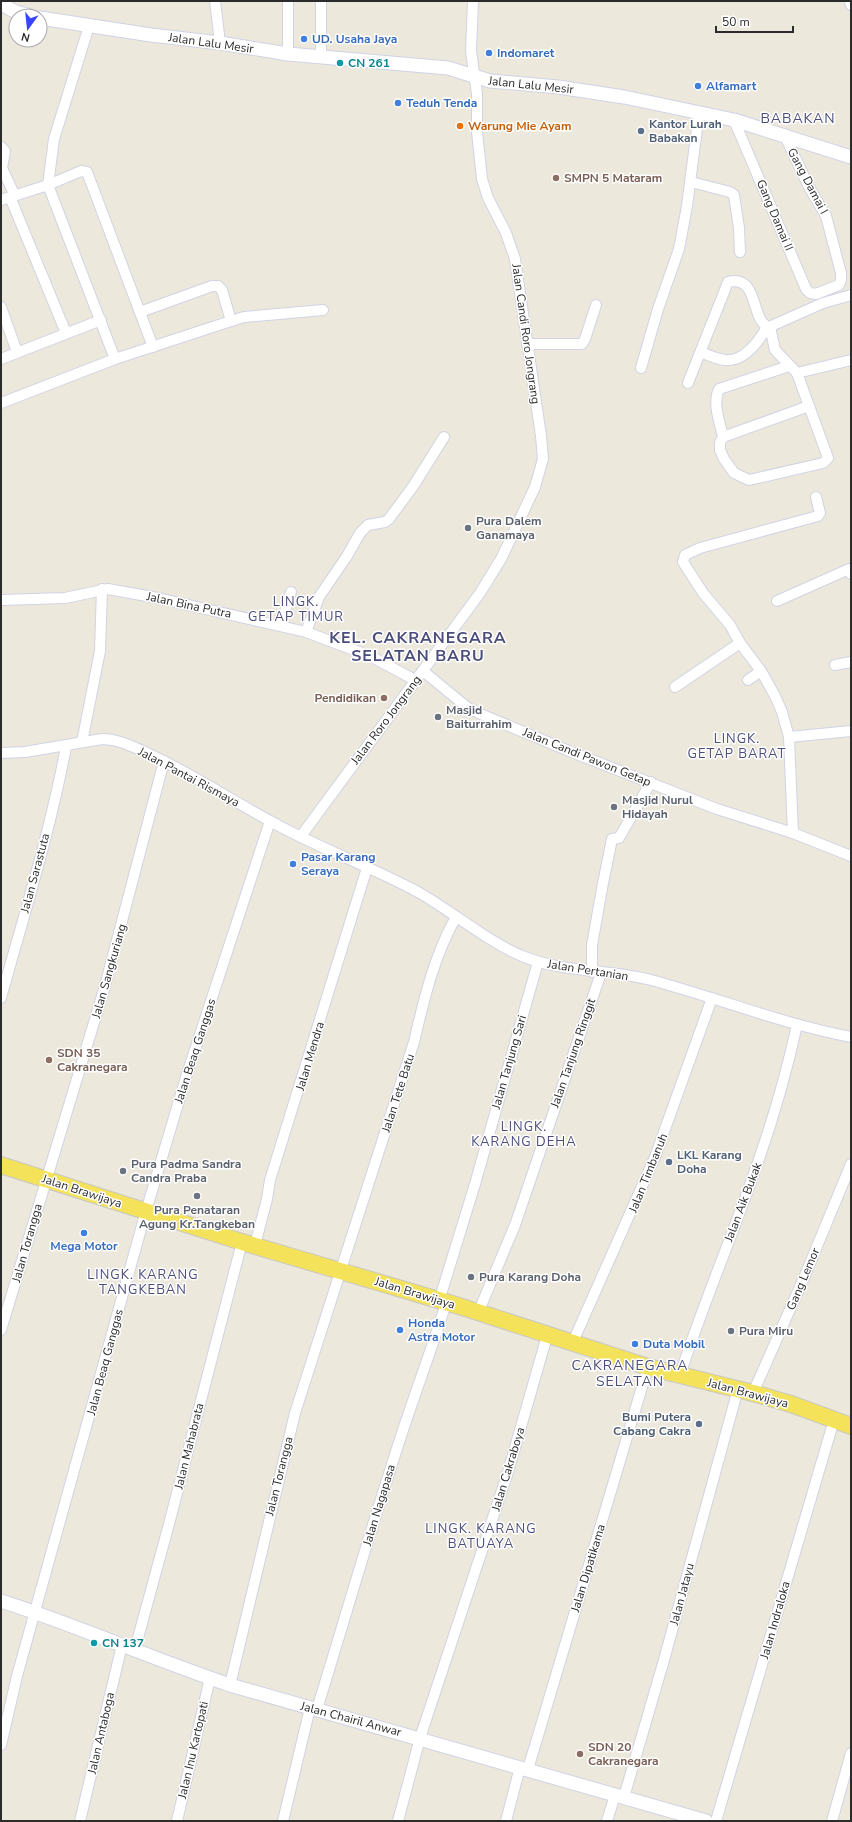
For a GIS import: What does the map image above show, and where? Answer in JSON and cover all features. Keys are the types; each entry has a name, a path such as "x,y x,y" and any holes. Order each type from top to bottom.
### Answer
{"main road":[{"name":"Jalan Brawijaya","path":"1,1165 248,1243 478,1313 572,1344 648,1367 753,1393 851,1425"}],"street":[{"path":"215,1 220,43"},
{"path":"288,1 288,54"},
{"path":"320,57 321,1"},
{"name":"Jalan Candi Roro Jongrang","path":"473,1 471,51 477,94 477,132 482,179 488,198 506,233 515,259 543,453 539,474 529,501"},
{"path":"850,1 851,5"},
{"name":"Jalan Lalu Mesir","path":"48,19 288,54 448,68 490,81 558,87 624,97 734,120 784,134 851,157"},
{"path":"89,26 54,139 48,185 115,359"},
{"path":"641,368 655,316 679,249 691,182 699,113"},
{"name":"Gang Damai II","path":"734,120 806,289 810,293 814,294 826,291"},
{"name":"Gang Damai I","path":"784,134 809,187 826,216 841,280 839,285 826,291"},
{"path":"1,147 5,151 2,168 9,198 66,333"},
{"path":"9,198 48,185 81,171 87,172 153,347"},
{"path":"691,182 729,191 734,195 739,228 740,252"},
{"path":"688,383 728,282 738,282 749,290 761,322 769,327 775,350 793,370 809,406 828,458 823,463 749,480 734,473 724,459 720,450 720,443 723,437 716,399 719,389 793,370 851,360"},
{"path":"140,312 212,286 218,286 222,290 231,321"},
{"path":"701,352 725,360 732,360 740,357 753,348 769,327 823,303 851,295"},
{"path":"527,344 582,344 596,304"},
{"path":"1,307 17,352"},
{"path":"1,403 115,359 244,317 323,310"},
{"path":"1,359 101,320"},
{"path":"723,437 809,406"},
{"path":"306,632 319,597 347,556 360,533 368,526 385,522 389,519 414,485 444,437"},
{"path":"793,833 789,738 787,726 775,696 761,671 740,643 730,625 703,593 684,566 683,562 685,555 700,548 818,516 820,514 820,509 816,497"},
{"name":"Jalan Roro Jongrang","path":"301,836 480,593 500,559 529,501"},
{"path":"777,601 850,570"},
{"path":"82,742 100,651 102,590"},
{"name":"Jalan Bina Putra","path":"1,600 65,598 102,590 114,590 158,598 281,625 306,632 370,656 415,680"},
{"path":"281,625 290,592"},
{"path":"675,687 740,643"},
{"path":"835,665 851,662"},
{"name":"Jalan Candi Pawon Getap","path":"423,671 468,708 569,751 717,809 793,833 851,856"},
{"path":"748,680 761,671"},
{"path":"789,738 851,731"},
{"name":"Jalan Pantai Rismaya","path":"1,753 25,752 102,739 115,740 164,761 198,779 270,822 301,836"},
{"name":"Jalan Sarastuta","path":"1,998 42,850 60,779 66,746"},
{"name":"Jalan Sangkuriang","path":"46,1180 105,986 164,761"},
{"name":"Jalan Tanjung Ringgit","path":"478,1313 515,1225 596,972 592,945 602,883 612,839 619,838 651,782"},
{"name":"Jalan Beaq Ganggas","path":"1,1745 17,1676 146,1211 187,1074 270,822"},
{"name":"Jalan Pertanian","path":"301,836 416,891 505,947 538,962 567,969 651,980 797,1026 851,1037"},
{"name":"Jalan Mendra","path":"248,1243 267,1199 270,1180 368,868"},
{"name":"Jalan Tete Batu","path":"340,1270 414,1042 427,986 448,931 456,917"},
{"name":"Jalan Tanjung Sari","path":"442,1302 538,962"},
{"name":"Jalan Timbanuh","path":"572,1344 655,1157 712,998"},
{"name":"Jalan Aik Bukak","path":"680,1375 692,1338 767,1137 782,1090 797,1026"},
{"name":"Gang Lemor","path":"753,1393 806,1273 851,1164"},
{"name":"Jalan Torangga","path":"1,1330 46,1180"},
{"name":"Jalan Mahabrata","path":"135,1649 248,1243"},
{"name":"Jalan Torangga","path":"230,1685 293,1421 340,1270"},
{"name":"Jalan Nagapasa","path":"284,1821 313,1709 414,1395 426,1366 442,1302"},
{"name":"Jalan Cakraboya","path":"398,1821 420,1738 508,1472 547,1336"},
{"name":"Jalan Dipatikama","path":"506,1821 524,1768 648,1367"},
{"name":"Jalan Jatayu","path":"607,1821 619,1796 668,1645 738,1389"},
{"name":"Jalan Indraloka","path":"716,1821 834,1420"},
{"name":"Jalan Chairil Anwar","path":"1,1601 35,1612 135,1649 178,1667 230,1685 420,1738 703,1821"},
{"name":"Jalan Antaboga","path":"80,1821 122,1645"},
{"name":"Jalan Inu Kartopati","path":"177,1821 210,1678"},
{"path":"832,1821 851,1753"}],"place":[{"name":"UD. Usaha Jaya","path":"304,39"},
{"name":"Indomaret","path":"489,53"},
{"name":"CN 261","path":"340,63"},
{"name":"Alfamart","path":"698,86"},
{"name":"Teduh Tenda","path":"398,103"},
{"name":"Warung Mie Ayam","path":"460,126"},
{"name":"Kantor Lurah Babakan","path":"641,131"},
{"name":"SMPN 5 Mataram","path":"556,178"},
{"name":"Pura Dalem Ganamaya","path":"468,528"},
{"name":"Pendidikan","path":"384,698"},
{"name":"Masjid Baiturrahim","path":"438,717"},
{"name":"Masjid Nurul Hidayah","path":"614,807"},
{"name":"Pasar Karang Seraya","path":"293,864"},
{"name":"SDN 35 Cakranegara","path":"49,1060"},
{"name":"LKL Karang Doha","path":"669,1162"},
{"name":"Pura Padma Sandra Candra Praba","path":"123,1171"},
{"name":"Pura Penataran Agung Kr.Tangkeban","path":"197,1196"},
{"name":"Mega Motor","path":"84,1233"},
{"name":"Pura Karang Doha","path":"471,1277"},
{"name":"Honda Astra Motor","path":"400,1330"},
{"name":"Pura Miru","path":"731,1331"},
{"name":"Duta Mobil","path":"635,1344"},
{"name":"Bumi Putera Cabang Cakra","path":"699,1424"},
{"name":"CN 137","path":"94,1643"},
{"name":"SDN 20 Cakranegara","path":"580,1754"}],"district":[{"name":"BABAKAN","path":"798,118"},
{"name":"LINGK. GETAP TIMUR","path":"296,608"},
{"name":"KEL. CAKRANEGARA SELATAN BARU","path":"418,646"},
{"name":"LINGK. GETAP BARAT","path":"737,746"},
{"name":"LINGK. KARANG DEHA","path":"524,1134"},
{"name":"LINGK. KARANG TANGKEBAN","path":"143,1282"},
{"name":"CAKRANEGARA SELATAN","path":"630,1374"},
{"name":"LINGK. KARANG BATUAYA","path":"481,1536"}]}
